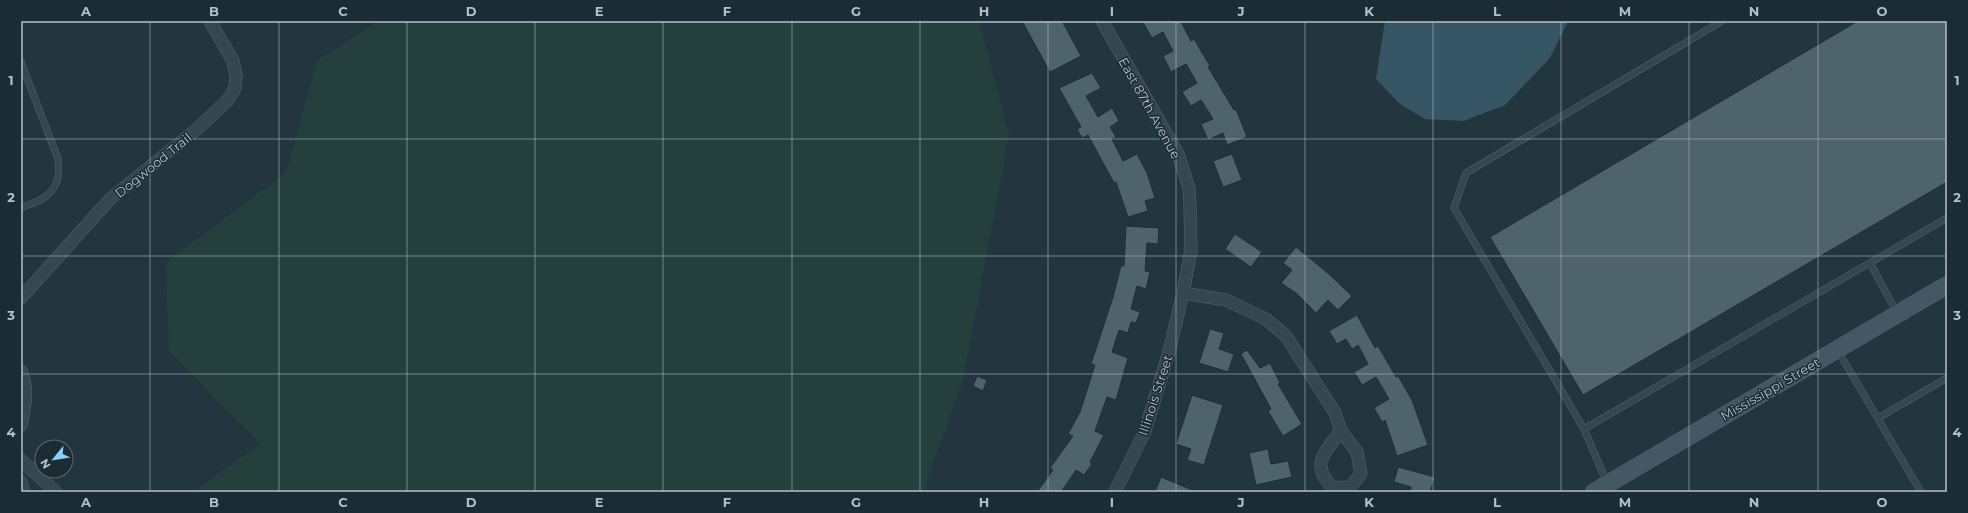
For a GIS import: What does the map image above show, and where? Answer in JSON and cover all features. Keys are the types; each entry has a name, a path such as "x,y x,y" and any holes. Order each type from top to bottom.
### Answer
{"street":[{"name":"Dogwood Trail","path":"21,298 110,199 197,129 228,100 235,88 236,76 233,61 210,21"},
{"name":"East 87th Avenue","path":"1102,21 1178,154 1189,188 1191,250 1183,293"},
{"name":"Mississippi Street","path":"1604,489 1947,285"},
{"path":"1183,293 1226,300 1266,319 1286,336 1335,413 1341,431 1357,452 1361,474 1349,488 1332,487 1322,477 1320,465 1326,451 1341,431"},
{"name":"Illinois Street","path":"1115,492 1145,431 1169,352 1183,293"},
{"path":"21,371 25,380 26,395 21,425"},
{"path":"21,460 54,491"},
{"path":"21,482 24,492"}],"lane":[{"path":"1604,489 1584,429 1454,208 1466,173 1722,21"},
{"path":"21,62 58,159 59,171 58,182 52,191 43,198 21,207"},
{"path":"1584,429 1947,218"},
{"path":"1870,263 1898,314"},
{"path":"1837,350 1921,492"},
{"path":"1878,418 1947,378"}],"green space":[{"path":"378,21 979,21 1009,134 963,380 923,492 199,492 199,487 261,444 169,351 166,262 286,173 317,61"}],"water":[{"path":"1385,21 1568,21 1550,58 1505,105 1463,121 1425,119 1400,104 1376,79"}],"building":[{"path":"1022,21 1062,21 1081,56 1050,72"},
{"path":"1142,21 1182,21 1181,22 1191,41 1194,39 1210,66 1208,67 1234,110 1236,109 1247,137 1227,145 1223,133 1208,140 1201,124 1213,119 1201,100 1191,106 1182,92 1197,83 1186,64 1171,72 1163,56 1173,51 1163,32 1152,38"},
{"path":"1858,21 1947,21 1947,182 1583,395 1490,237"},
{"path":"1092,73 1101,88 1086,96 1098,117 1112,108 1119,121 1110,127 1116,137 1112,139 1123,161 1137,154 1147,173 1155,198 1145,201 1148,211 1128,217 1116,182 1114,183 1088,135 1082,138 1077,129 1081,127 1059,88"},
{"path":"1232,154 1242,180 1223,187 1213,161"},
{"path":"1126,226 1159,228 1158,244 1147,243 1145,271 1150,272 1146,289 1137,286 1131,309 1140,312 1136,323 1131,322 1128,333 1119,330 1112,352 1128,358 1116,400 1107,397 1095,431 1104,435 1090,462 1092,464 1084,475 1076,470 1061,492 1037,492 1053,470 1050,468 1073,436 1068,434 1080,412 1095,365 1091,364 1113,297 1121,266 1124,266"},
{"path":"1235,234 1262,252 1251,267 1225,249"},
{"path":"1296,247 1329,274 1352,296 1338,310 1328,300 1316,313 1296,293 1281,283 1292,270 1283,263"},
{"path":"1357,315 1375,348 1378,346 1396,377 1398,376 1412,400 1428,445 1397,456 1385,420 1382,422 1374,408 1389,399 1376,377 1362,385 1354,372 1368,364 1358,345 1352,349 1346,339 1337,344 1329,331"},
{"path":"1210,329 1224,333 1219,349 1234,354 1228,372 1199,363"},
{"path":"1247,350 1260,368 1270,363 1280,383 1278,384 1302,424 1283,436 1268,411 1271,409 1241,354"},
{"path":"977,376 987,380 983,391 973,386"},
{"path":"1192,395 1223,405 1204,465 1187,460 1191,449 1176,444"},
{"path":"1268,449 1271,464 1288,461 1292,477 1256,485 1249,453"},
{"path":"1398,467 1435,477 1430,492 1410,492 1411,487 1394,482"},
{"path":"1161,477 1197,492 1155,492"}]}
